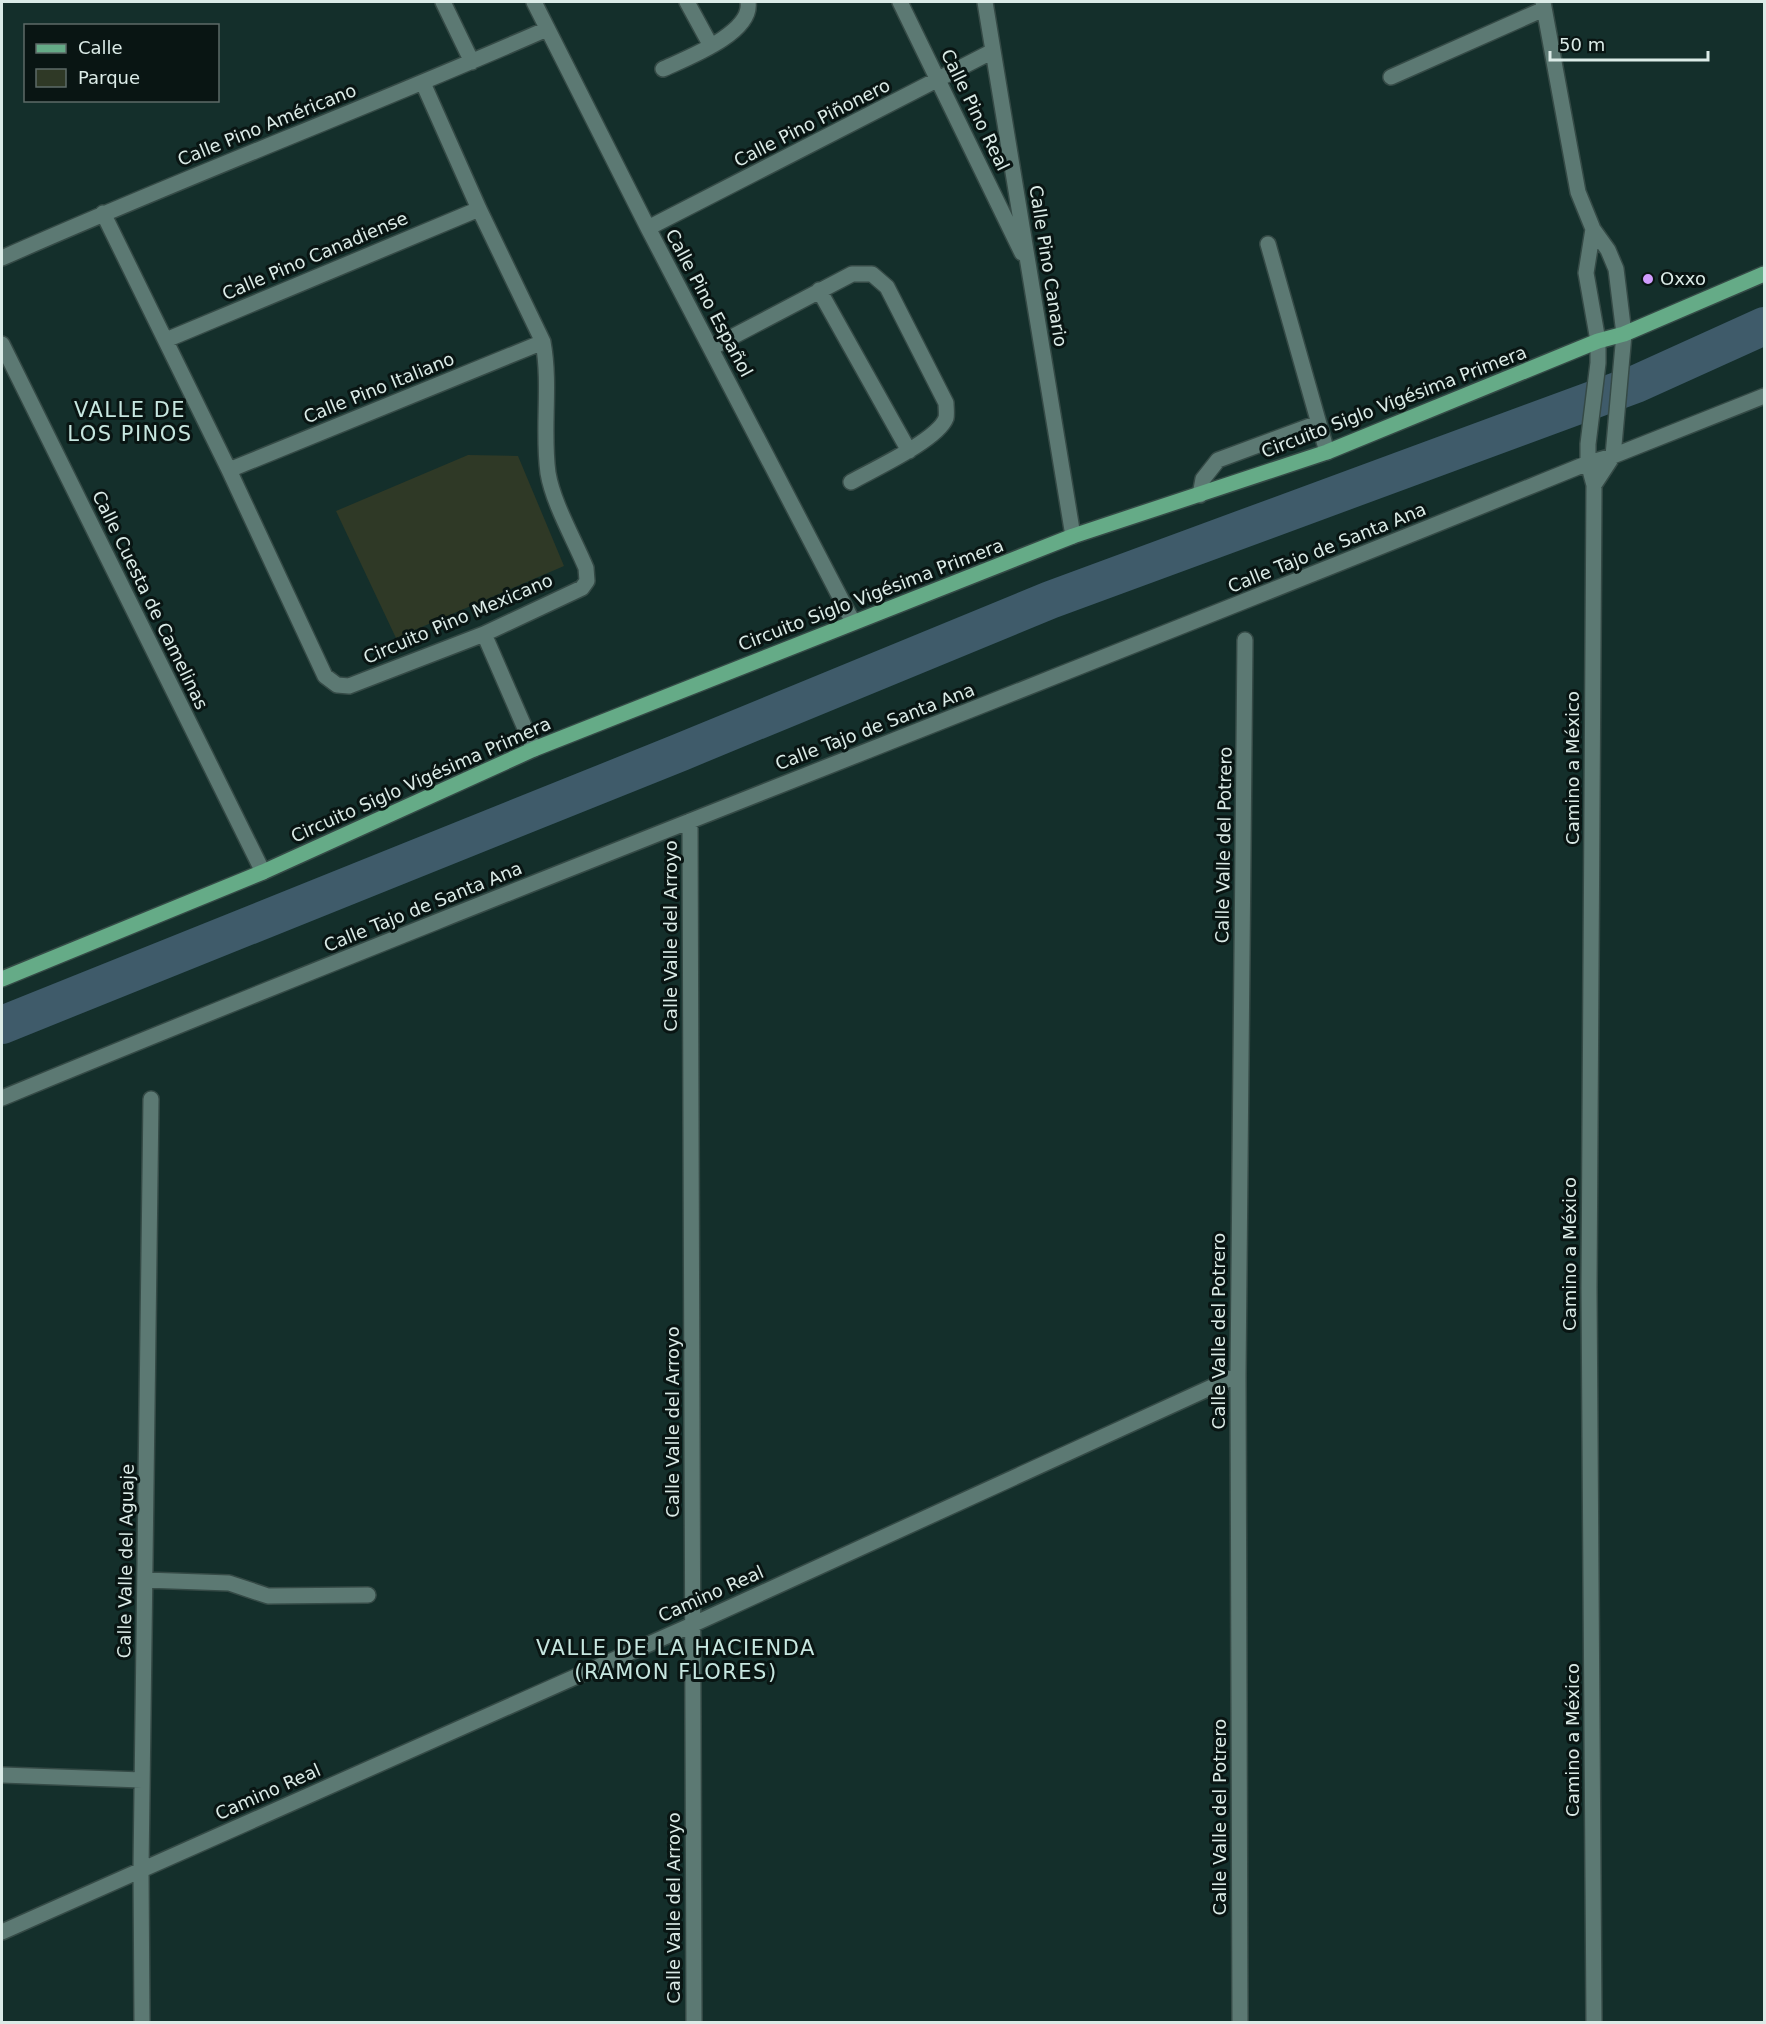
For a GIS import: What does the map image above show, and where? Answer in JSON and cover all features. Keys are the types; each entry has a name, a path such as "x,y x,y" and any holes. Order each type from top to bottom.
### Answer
{"main road":[{"name":"Circuito Siglo Vigésima Primera","path":"2,979 263,872 534,748 1073,536 1327,452 1598,341 1624,334 1764,274"}],"street":[{"path":"443,2 472,62"},
{"name":"Calle Pino Español","path":"534,2 648,228 853,622"},
{"path":"687,2 711,46"},
{"path":"663,69 711,46 742,24 750,8 748,2"},
{"name":"Calle Pino Real","path":"900,2 1029,269"},
{"name":"Calle Pino Canario","path":"985,2 1073,536"},
{"path":"1391,77 1543,5 1578,192 1593,229 1608,250 1616,269 1624,334 1614,450 1594,485"},
{"name":"Calle Pino Américano","path":"2,258 103,213 423,83 547,29"},
{"name":"Calle Pino Piñonero","path":"648,228 993,51"},
{"name":"Circuito Pino Mexicano","path":"103,213 229,470 325,676 337,685 349,686 484,634 582,588 587,581 586,568 555,495 549,474 547,453 548,367 543,342 479,209 423,83"},
{"name":"Calle Pino Canadiense","path":"166,340 479,209"},
{"name":"Camino a México","path":"1593,229 1586,273 1598,341 1598,363 1588,444 1588,463 1594,485 1589,1288 1594,2022"},
{"path":"1268,244 1327,452"},
{"path":"711,348 852,274 872,274 887,287 946,403 946,418 933,434 909,451 851,482"},
{"path":"819,291 909,451"},
{"name":"Calle Pino Italiano","path":"229,470 543,342"},
{"name":"Calle Cuesta de Camelinas","path":"2,344 263,872"},
{"name":"Calle Tajo de Santa Ana","path":"2,1098 690,821 1245,603 1588,463 1614,450 1764,396"},
{"path":"1200,495 1203,479 1218,460 1318,423"},
{"path":"484,634 534,748"},
{"name":"Calle Valle del Potrero","path":"1240,2022 1238,1374 1245,640"},
{"name":"Calle Valle del Arroyo","path":"690,821 694,2022"},
{"name":"Calle Valle del Aguaje","path":"142,2022 141,1869 152,1099"},
{"name":"Camino Real","path":"2,1932 694,1624 1238,1374"},
{"path":"145,1580 229,1583 267,1596 368,1595"},
{"path":"2,1775 142,1780"}],"green space":[{"path":"468,455 518,456 564,566 396,638 336,511"}],"waterway":[{"path":"2,1025 681,752 1050,600 1636,384 1764,326"}],"place":[{"name":"Oxxo","path":"1648,279"}],"district":[{"name":"VALLE DE LOS PINOS","path":"130,422"},
{"name":"VALLE DE LA HACIENDA (RAMON FLORES)","path":"676,1660"}]}
